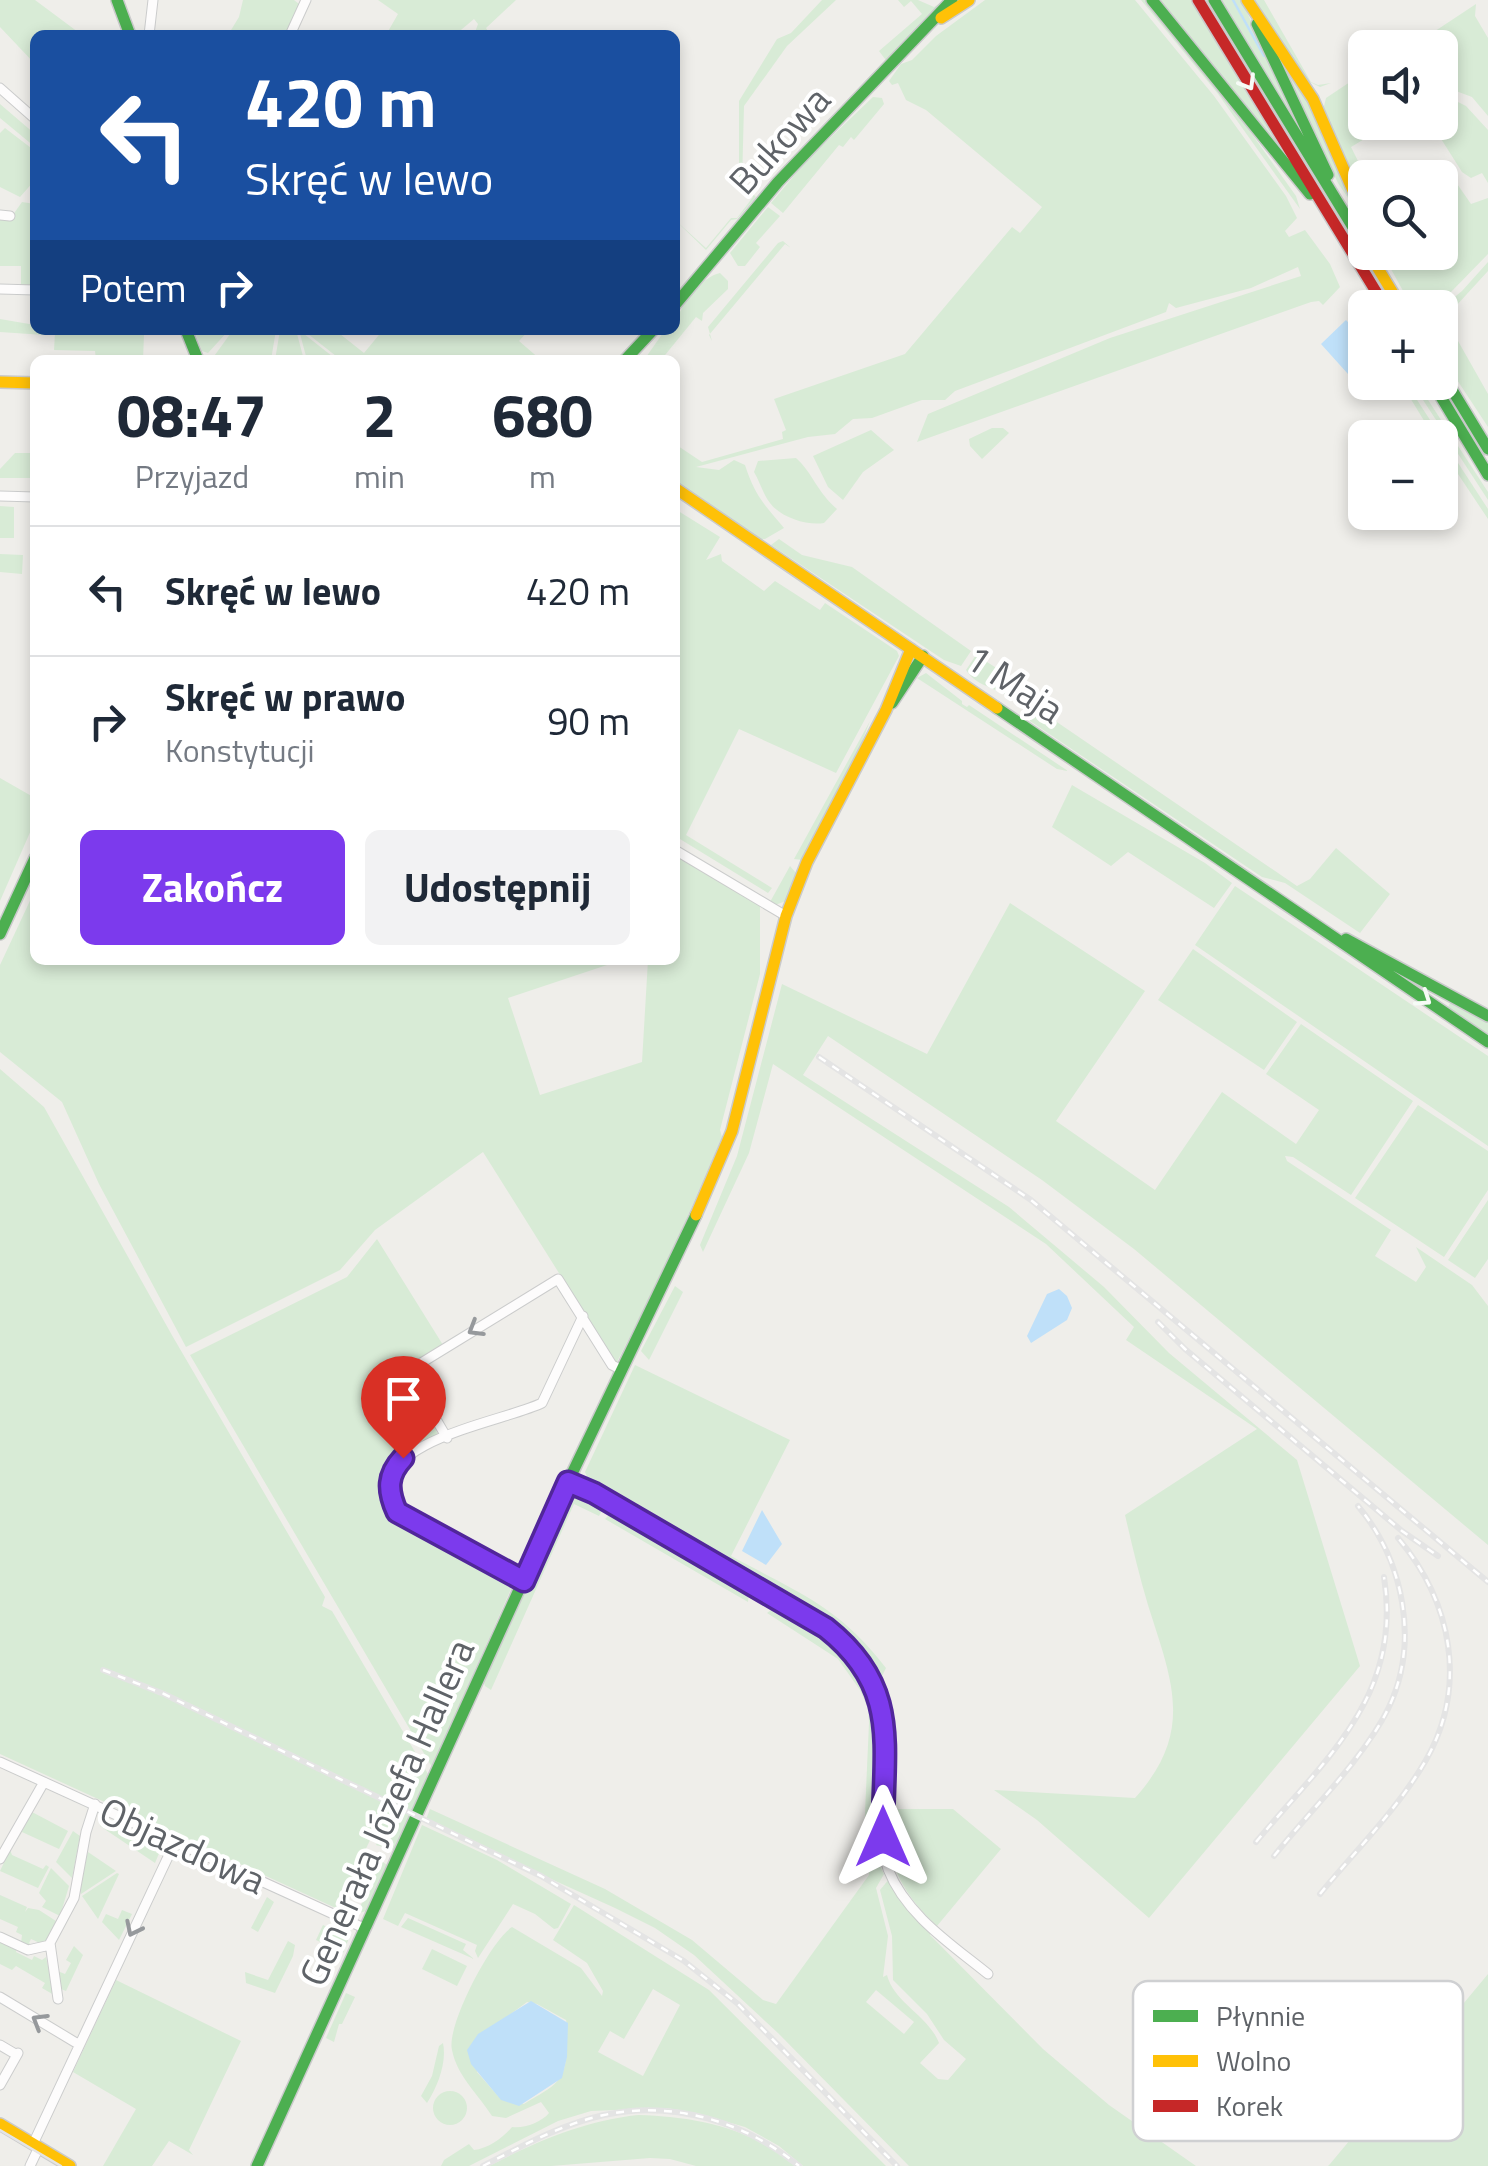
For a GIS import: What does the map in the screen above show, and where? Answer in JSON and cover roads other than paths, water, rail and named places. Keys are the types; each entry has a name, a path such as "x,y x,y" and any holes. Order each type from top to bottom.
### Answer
{"street":[{"path":"118,0 128,30"},
{"path":"150,30 153,0"},
{"path":"292,30 306,0"},
{"name":"Bukowa","path":"680,300 790,169 952,0"},
{"name":"Bukowa","path":"934,22 968,0"},
{"path":"1152,0 1296,180 1327,212"},
{"path":"1198,0 1375,290"},
{"path":"1214,0 1348,217"},
{"path":"1246,0 1338,202"},
{"path":"1246,0 1312,100 1348,176"},
{"path":"0,88 30,115"},
{"path":"0,289 30,290"},
{"path":"630,355 650,335"},
{"path":"0,382 30,383"},
{"path":"1443,400 1488,474"},
{"path":"1458,400 1488,449"},
{"name":"1 Maja","path":"680,494 1488,1042"},
{"path":"0,496 30,497"},
{"name":"Generała Józefa Hallera","path":"257,2166 568,1482 714,1178 732,1131 786,916 807,862 917,652"},
{"path":"680,853 786,916"},
{"path":"0,934 30,869"},
{"name":"1 Maja","path":"1316,923 1488,1016"},
{"path":"446,1438 410,1375 414,1366 558,1278 612,1365 622,1370"},
{"path":"524,1581 404,1518 395,1508 390,1488 394,1468 414,1450 542,1403 582,1316"},
{"path":"568,1482 594,1493 826,1628 857,1655 872,1679 881,1707 887,1865 896,1886 918,1914 988,1974"},
{"name":"Objazdowa","path":"0,1762 366,1929"},
{"path":"0,1859 44,1782"},
{"path":"58,1999 50,1945 74,1898 95,1804"},
{"path":"30,2166 78,2044 175,1842"},
{"path":"0,1937 28,1950 50,1945"},
{"path":"0,1997 78,2044"},
{"path":"0,2046 18,2054 0,2084"},
{"path":"0,2124 70,2166"}],"water":[{"path":"1348,322 1348,374 1321,344"},
{"path":"1059,1289 1072,1308 1067,1320 1031,1343 1027,1336 1047,1294"},
{"path":"762,1510 782,1544 766,1565 742,1551"},
{"path":"531,2001 568,2023 567,2057 562,2078 519,2106 501,2100 471,2064 467,2050 478,2034"}],"waterway":[{"path":"1233,0 1264,56"}],"tram line":[{"path":"0,2130 61,2166"}],"railway":[{"path":"819,1057 1031,1200 1488,1582"},
{"path":"1158,1322 1402,1531 1438,1556"},
{"path":"1274,1856 1378,1728 1398,1684 1405,1630 1402,1603 1387,1552 1358,1506"},
{"path":"1320,1894 1415,1778 1439,1732 1447,1703 1450,1674 1442,1617 1431,1589 1398,1538"},
{"path":"1256,1842 1332,1753 1370,1691 1382,1657 1387,1619 1384,1577"},
{"path":"103,1670 164,1694 541,1876 684,1961 738,2004 897,2166"},
{"path":"483,2166 542,2136 588,2119 656,2110 707,2118 732,2127 756,2137 799,2166"}]}
